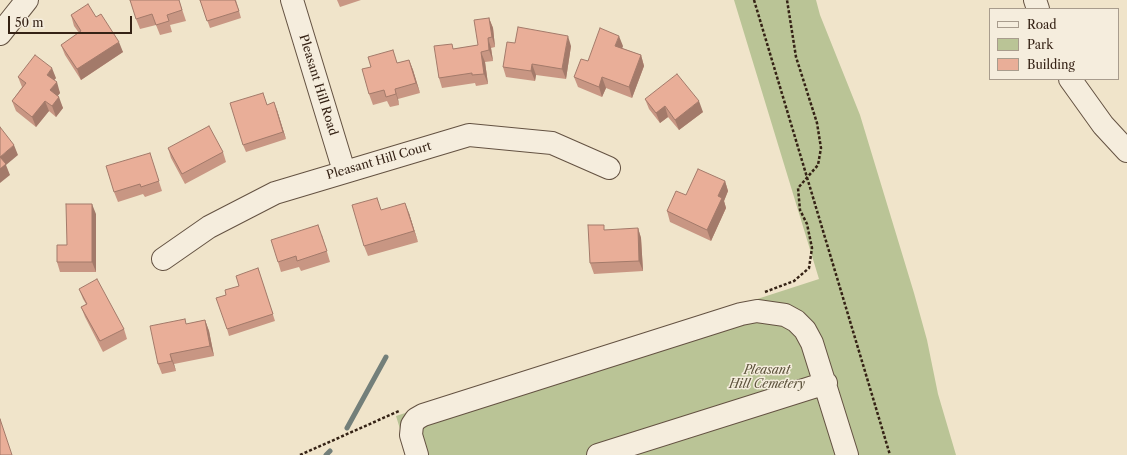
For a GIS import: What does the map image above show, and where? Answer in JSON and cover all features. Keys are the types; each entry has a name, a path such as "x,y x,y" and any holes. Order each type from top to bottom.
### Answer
{"street":[{"path":"0,34 27,0"},
{"name":"Pleasant Hill Road","path":"292,0 344,171"},
{"path":"1071,80 1103,125 1127,151"},
{"name":"Pleasant Hill Court","path":"163,259 208,227 244,207 274,193 469,135 552,143 609,168"},
{"path":"417,455 411,435 412,425 416,419 423,415 752,312 773,312 785,315 796,321 804,330 812,343 848,455"},
{"path":"598,455 826,384"}],"path":[{"path":"754,0 769,45 806,177 890,455"},
{"path":"760,293 794,281 809,268 812,248 807,224 800,210 798,188 818,165 821,148 817,123 796,57 787,0"},
{"path":"300,455 391,413 406,408"}],"green space":[{"name":"Pleasant Hill Cemetery","path":"734,0 816,0 820,15 860,115 914,293 927,340 938,394 956,455 408,455 396,416 819,279"}],"building":[{"path":"130,0 179,0 182,10 167,15 169,21 156,25 152,14 136,19"},
{"path":"200,0 235,0 239,11 207,21"},
{"path":"88,4 96,17 101,14 119,42 77,69 61,45 81,31 71,15"},
{"path":"489,18 492,37 488,38 489,50 481,52 484,74 472,75 472,73 439,78 434,46 452,44 453,49 478,45 474,20"},
{"path":"518,27 568,36 562,69 532,64 531,71 503,67 507,42 515,43"},
{"path":"600,28 619,36 615,46 641,55 629,87 602,77 599,87 574,77 581,59 588,61"},
{"path":"393,50 397,63 409,60 416,83 395,89 396,94 386,97 384,90 369,94 362,69 371,67 368,57"},
{"path":"35,55 52,68 47,75 57,82 50,90 59,97 52,106 45,101 32,117 12,101 26,83 18,77"},
{"path":"677,74 699,101 675,120 665,106 656,113 645,99"},
{"path":"263,93 267,105 274,102 283,132 243,145 230,103"},
{"path":"209,126 223,152 182,174 168,148"},
{"path":"0,127 14,145 0,157"},
{"path":"150,153 159,181 141,187 140,184 114,192 106,166"},
{"path":"0,157 6,164 0,169"},
{"path":"698,169 725,181 718,196 722,198 707,230 667,211 676,191 686,195"},
{"path":"377,198 381,210 405,203 414,231 364,246 352,205"},
{"path":"66,204 92,204 92,262 57,262 57,245 67,245"},
{"path":"318,225 327,251 297,261 296,256 278,262 271,240"},
{"path":"588,225 604,225 604,230 638,228 639,261 590,263"},
{"path":"258,268 273,314 227,329 216,298 226,295 225,290 239,286 236,276"},
{"path":"97,279 124,329 100,341 81,307 87,304 79,289"},
{"path":"185,319 186,324 205,320 210,346 170,354 172,361 158,364 150,326"},
{"path":"0,419 12,455 0,455"}],"waterway":[{"path":"347,428 386,357"},
{"path":"326,455 330,451"}]}
